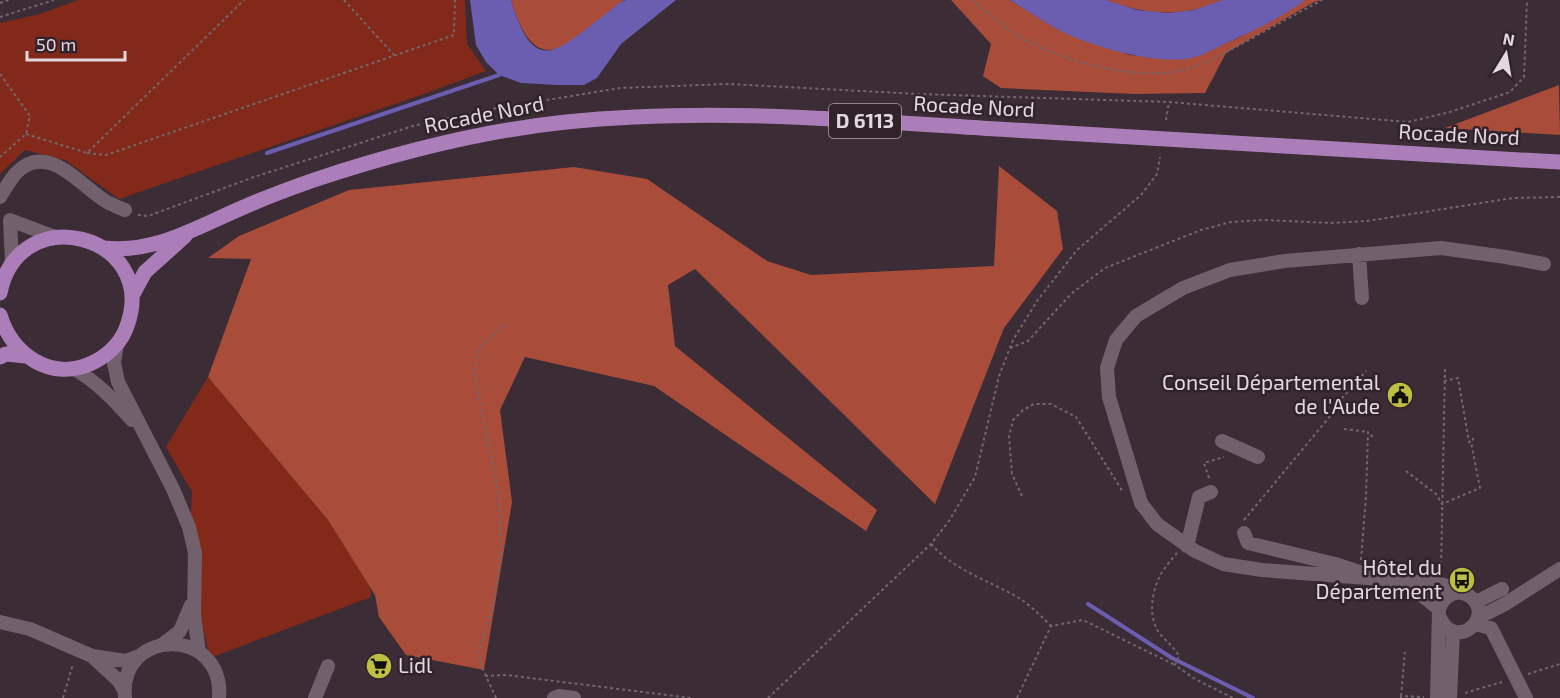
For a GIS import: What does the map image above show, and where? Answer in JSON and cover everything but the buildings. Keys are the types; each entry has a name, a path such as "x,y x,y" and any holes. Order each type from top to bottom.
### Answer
{"main road":[{"name":"Rocade Nord","path":"104,248 122,250 141,247 186,234 253,203 311,181 390,156 481,135 565,122 672,114 806,117 1560,162"},
{"name":"Rocade Nord","path":"132,296 145,272 186,234"},
{"path":"0,293 3,279 12,262 22,252 36,243 55,237 70,236 90,240 104,248 119,263 128,279 132,296 131,315 126,330 117,344 104,356 90,364 73,368 55,368 26,356 13,343 4,328 0,315"},
{"path":"0,357 6,354 26,356"}],"street":[{"path":"0,197 16,173 31,164 48,162 69,172 107,202 125,210"},
{"path":"0,209 10,220 55,237"},
{"path":"10,220 12,262"},
{"path":"1476,621 1478,608 1476,602 1466,594 1404,581 1262,570 1223,564 1186,546 1157,524 1141,503 1109,397 1107,368 1116,340 1136,316 1183,288 1230,270 1285,261 1441,248 1544,264"},
{"path":"1359,254 1362,298"},
{"path":"117,344 114,363 118,382 173,489 189,527 195,553 194,597 199,652"},
{"path":"73,368 92,379 144,433"},
{"path":"1222,441 1258,457"},
{"path":"1186,546 1199,496 1210,492"},
{"path":"1244,527 1248,543 1335,564 1381,579"},
{"path":"1404,581 1439,613 1443,624 1453,632 1465,631 1476,621 1560,568"},
{"path":"1476,602 1502,589"},
{"path":"1437,698 1439,613 1448,590"},
{"path":"163,644 180,631 194,597"},
{"path":"1476,621 1491,628 1526,698"},
{"path":"0,622 30,629 92,656 126,661 151,648 163,644 176,644 199,652 208,660 219,683 220,697"},
{"path":"1450,698 1453,632"},
{"path":"92,656 119,681 124,694"},
{"path":"124,694 126,677 139,656"},
{"path":"315,698 328,666"},
{"path":"554,698 559,696 574,698"}],"path":[{"path":"0,3 9,0"},
{"path":"0,16 54,0"},
{"path":"87,153 244,0"},
{"path":"344,0 393,55"},
{"path":"26,134 87,153 106,154 454,35 455,0"},
{"path":"972,0 1005,27 1031,43 1067,58 1151,74 1183,70 1222,55 1322,0"},
{"path":"0,74 30,116 26,134 0,158"},
{"path":"1166,120 1168,102"},
{"path":"768,698 931,544 949,521 975,477 999,376 1010,348 1037,301 1077,250 1141,195 1157,174 1160,157"},
{"path":"1010,348 1028,341 1071,294 1106,268 1221,224 1263,220 1331,223 1367,221 1513,198 1560,198"},
{"path":"496,698 481,665 479,650 493,605 501,554 499,496 474,372 479,348 508,323"},
{"path":"1445,369 1441,578 1448,590"},
{"path":"1244,527 1336,409 1342,398 1366,371"},
{"path":"1442,504 1480,489 1458,378 1444,381"},
{"path":"1022,496 1012,474 1009,437 1013,420 1023,410 1034,404 1051,404 1076,417 1116,484 1127,498"},
{"path":"1344,429 1368,432 1373,437"},
{"path":"1361,563 1368,432"},
{"path":"1209,476 1204,463 1224,457"},
{"path":"1406,471 1436,494 1442,504"},
{"path":"931,544 961,567 1021,599 1051,626"},
{"path":"1176,663 1179,656 1174,646 1160,634 1151,616 1156,584 1160,574 1186,546"},
{"path":"1051,626 1083,620 1176,663 1195,679 1233,698"},
{"path":"1017,698 1051,626"},
{"path":"63,698 78,650"},
{"path":"1405,652 1401,697 1437,698"},
{"path":"1450,698 1560,664"},
{"path":"485,676 506,675 691,698"}],"shaded area":[{"path":"78,0 465,0 467,44 486,71 119,199 65,160 25,150 0,174 0,23 40,14"},
{"path":"470,0 511,0 520,25 530,41 540,49 550,50 576,37 623,1 676,0 621,44 597,78 584,85 556,85 521,83 499,75 486,62 476,45"},
{"path":"511,0 624,0 574,40 560,48 546,50 533,44 522,28"},
{"path":"951,0 1010,0 1059,30 1130,55 1174,59 1194,57 1242,36 1257,21 1291,0 1322,0 1314,2 1226,53 1205,93 1134,94 1001,88 983,76 991,44"},
{"path":"1010,0 1106,0 1137,10 1168,13 1194,10 1222,0 1305,0 1272,21 1211,51 1195,57 1163,59 1124,53 1087,42 1057,29"},
{"path":"1106,0 1222,0 1194,10 1164,12 1135,9"},
{"path":"1559,85 1560,135 1445,128"},
{"path":"999,166 1057,211 1063,249 1004,328 935,504 695,269 668,285 675,346 877,510 866,531 654,386 525,357 500,410 512,502 484,670 406,655 379,617 375,595 328,520 208,377 251,259 208,258 239,236 349,190 574,167 647,179 767,261 811,275 994,266"},
{"path":"208,377 328,520 370,586 371,597 210,658 188,564 192,492 166,447"}],"waterway":[{"path":"267,153 499,75"},
{"path":"1088,604 1172,658 1253,698"}],"place":[{"name":"Conseil Départemental de l'Aude","path":"1400,395"},
{"name":"Hôtel du Département","path":"1462,580"},
{"name":"Lidl","path":"379,666"}]}
